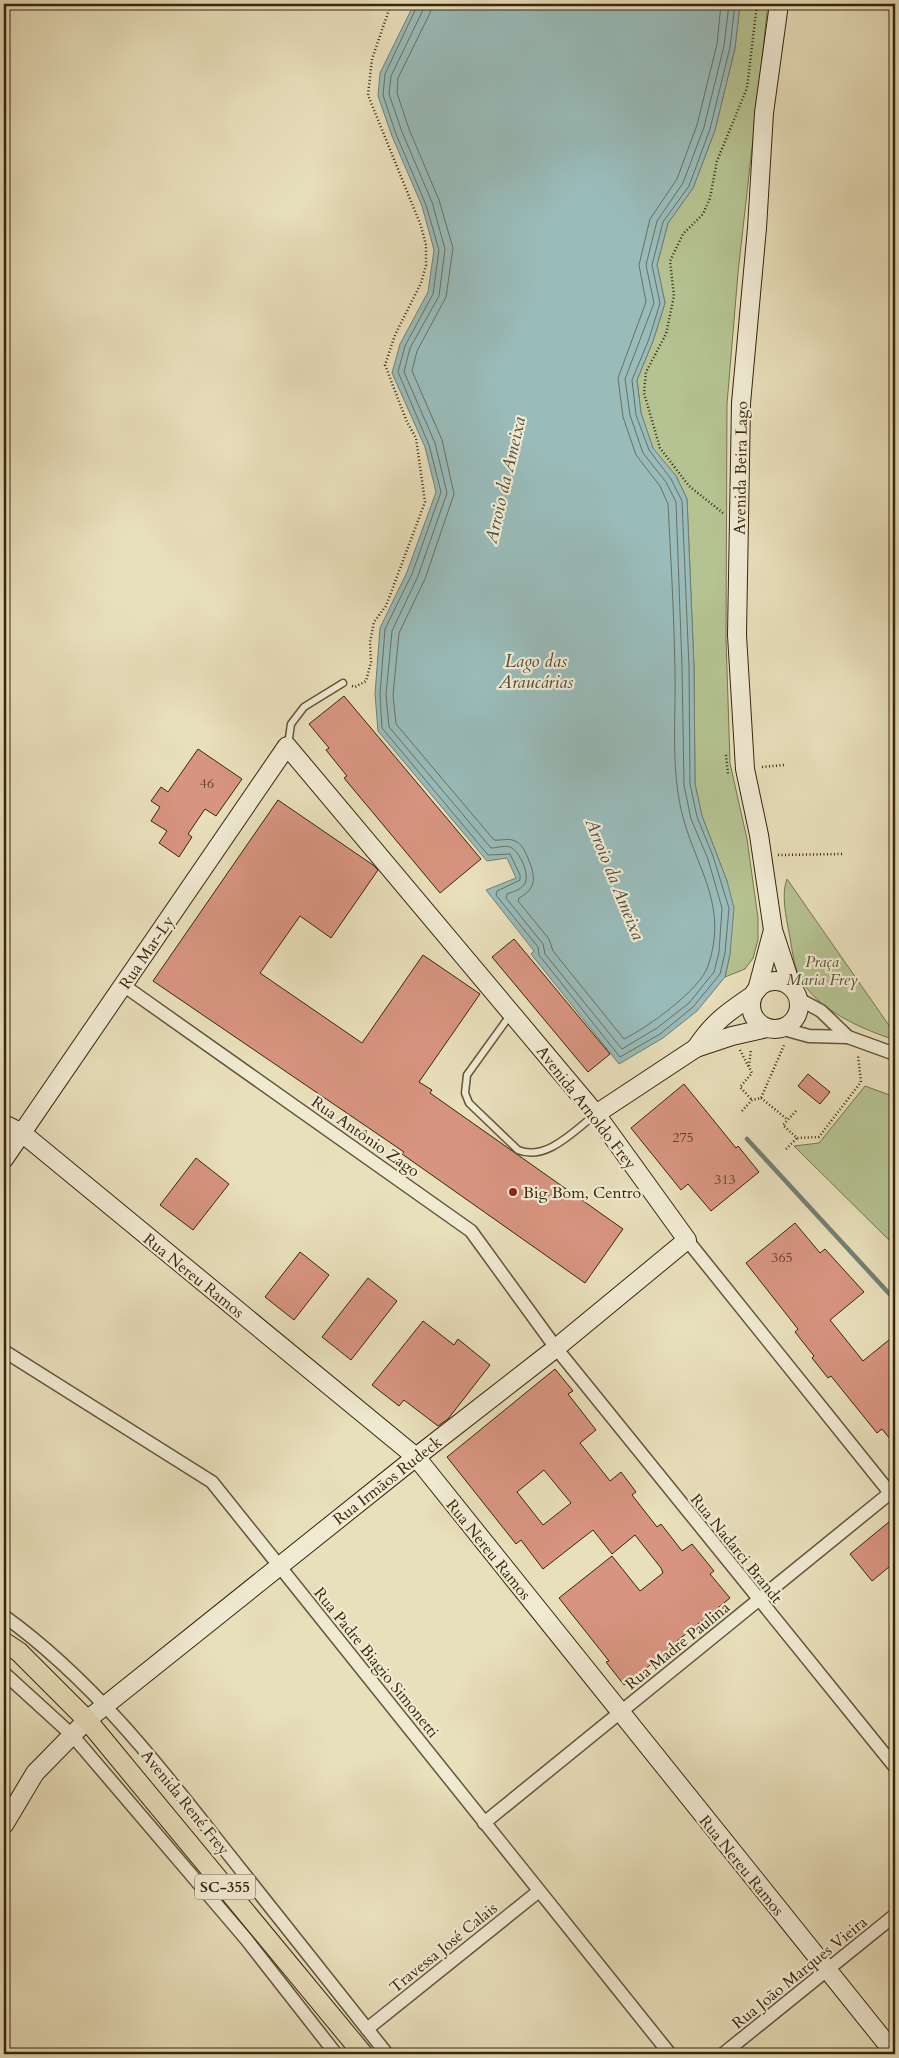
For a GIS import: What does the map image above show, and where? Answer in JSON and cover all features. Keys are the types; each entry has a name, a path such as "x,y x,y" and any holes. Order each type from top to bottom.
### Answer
{"main road":[{"name":"Avenida René Frey","path":"4,1642 19,1652 87,1720 363,2054"}],"street":[{"name":"Avenida Beira Lago","path":"779,4 764,113 757,228 741,404 737,636 745,769 762,856 773,930 795,993"},
{"name":"Rua Mar-Ly","path":"4,1159 288,746"},
{"name":"Avenida Arnoldo Frey","path":"288,746 596,1114 686,1240 893,1496"},
{"name":"Avenida Beira Lago","path":"755,993 773,930"},
{"path":"696,1048 707,1032 723,1015 768,983 775,982 821,1011 852,1039"},
{"name":"Rua Antônio Zago","path":"123,985 471,1231 556,1348"},
{"path":"755,993 751,1002 753,1015 756,1020 779,1030 830,1038 852,1039 895,1054"},
{"path":"596,1114 696,1048 732,1036 779,1030 787,1026 796,1017 799,1006 795,993"},
{"name":"Rua Nereu Ramos","path":"4,1124 22,1133 416,1457 895,2054"},
{"name":"Rua Irmãos Rudeck","path":"4,1825 35,1773 87,1720 416,1457 556,1348 686,1240"},
{"name":"Rua Nadarci Brandt","path":"556,1348 895,1766"},
{"name":"Rua Padre Biagio Simonetti","path":"4,1351 212,1482 670,2054"},
{"name":"Rua Madre Paulina","path":"484,1823 759,1600 893,1496"},
{"name":"Avenida René Frey","path":"4,1616 27,1632 105,1705 178,1789 387,2054"},
{"path":"4,1672 72,1735 246,1939 336,2054"},
{"name":"Travessa José Calais","path":"367,2028 539,1891"},
{"name":"Rua João Marques Vieira","path":"724,2054 895,1916"}],"lane":[{"path":"288,746 291,724 304,707 343,683"},
{"path":"512,1013 467,1075 465,1093 469,1103 518,1150 526,1153 544,1151 596,1114"}],"path":[{"path":"343,683 355,687 366,681 371,662 370,642 374,622 386,606 425,502 416,438 407,422 385,365 395,335 421,283 426,265 426,245 421,226 368,95 372,59 391,4"},
{"path":"725,516 719,508 689,486 660,448 644,393 646,372 666,334 674,296 670,261 683,234 703,214 710,198 717,161 747,88 757,4"},
{"path":"726,751 729,778"},
{"path":"745,769 784,765"},
{"path":"762,856 844,854"},
{"path":"761,1098 779,1030"},
{"path":"732,1036 752,1073 740,1087 752,1100"},
{"path":"786,1149 797,1138 819,1137 861,1082 852,1039"},
{"path":"742,1110 752,1100 761,1098"},
{"path":"761,1098 788,1120"},
{"path":"796,1111 784,1126 797,1138"}],"green space":[{"path":"740,4 768,4 738,273 727,404 726,638 730,763 747,839 758,918 758,940 753,958 745,969 725,977 730,954 727,881 702,816 695,784 694,667 687,499 676,476 653,449 641,413 637,380 653,341 665,303 657,265 668,223 693,188 715,130 735,48"},
{"name":"Praça Maria Frey","path":"787,879 895,1034 895,1040 855,1024 829,1009 817,1000 800,978 793,955 785,906 784,892"},
{"path":"865,1086 895,1097 895,1246 794,1146 819,1143"}],"water":[{"name":"Lago das Araucárias","path":"414,4 740,4 735,48 715,130 693,188 668,223 657,265 665,303 653,341 637,380 641,413 653,448 676,476 687,499 694,667 695,784 702,816 727,881 734,908 730,954 725,977 697,1011 663,1038 619,1064 531,954 534,951 486,890 516,878 507,858 487,861 378,731 375,694 380,628 407,572 436,492 425,447 392,373 400,344 428,292 434,250 422,206 392,136 378,96 380,73"}],"building":[{"path":"344,696 481,859 440,893 344,778 347,776 326,750 329,748 309,724"},
{"path":"198,749 242,779 216,816 205,809 188,834 192,837 179,857 159,843 167,831 151,821 160,807 151,801 161,787 168,792"},
{"path":"278,800 378,870 331,938 300,916 260,973 362,1043 423,955 480,994 419,1082 432,1090 430,1093 623,1229 585,1283 402,1154 404,1152 153,981"},
{"path":"514,939 610,1054 588,1072 492,957"},
{"path":"808,1074 830,1092 820,1104 798,1086"},
{"path":"684,1084 736,1148 738,1146 759,1172 711,1211 688,1184 681,1190 631,1128"},
{"path":"196,1158 229,1184 193,1230 160,1205"},
{"path":"795,1223 820,1253 825,1249 864,1292 830,1320 863,1361 895,1335 895,1445 882,1429 877,1433 831,1376 828,1378 795,1332 798,1329 746,1263"},
{"path":"300,1252 329,1275 294,1320 265,1297"},
{"path":"368,1278 397,1301 351,1360 322,1337"},
{"path":"423,1321 454,1345 458,1339 490,1365 448,1419 438,1426 404,1400 399,1406 372,1385"},
{"path":"555,1369 573,1391 568,1394 596,1430 580,1443 610,1481 621,1472 636,1492 632,1495 657,1527 661,1524 682,1551 692,1544 714,1571 710,1574 730,1598 677,1641 679,1643 624,1685 606,1662 609,1661 559,1598 612,1556 640,1591 663,1573 661,1568 635,1535 612,1554 593,1530 543,1569 521,1540 516,1544 447,1457","holes":["544,1470 571,1503 543,1525 517,1492"]},
{"path":"895,1517 895,1562 872,1581 850,1554"}],"waterway":[{"name":"Arroio da Ameixa","path":"747,1139 895,1300"}],"place":[{"name":"Big Bom, Centro","path":"513,1192"}]}
